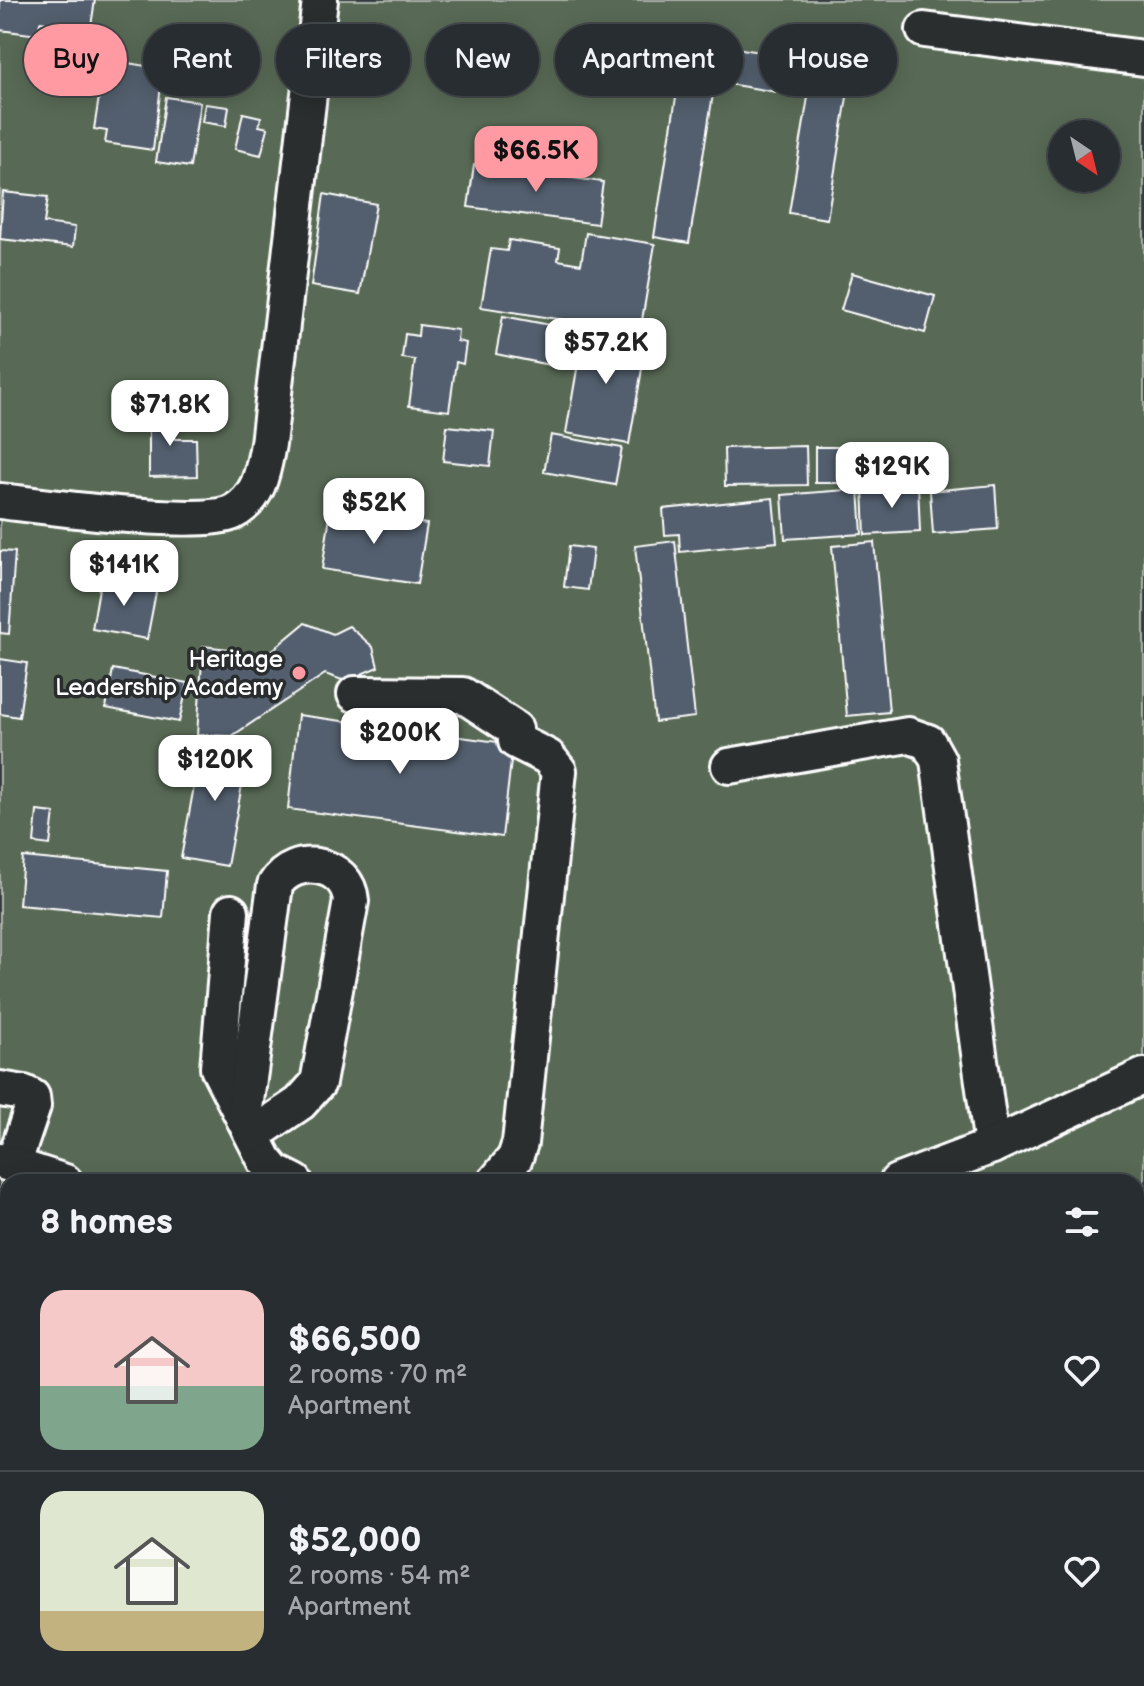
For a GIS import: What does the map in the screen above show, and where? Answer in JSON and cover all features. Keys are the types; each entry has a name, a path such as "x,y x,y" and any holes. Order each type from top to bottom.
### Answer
{"street":[{"path":"0,501 125,514 216,516 231,513 256,491 268,444 320,0"},
{"path":"924,30 1144,58"},
{"path":"355,694 463,695 515,729 516,741 548,757 559,771 520,1143 515,1158 502,1174"},
{"path":"729,766 908,735 928,742 938,760 992,1146"},
{"path":"291,867 335,871 345,880 351,901 318,1083 300,1103 249,1125 275,885 283,872 291,867"},
{"path":"231,912 218,1068 265,1160 279,1174"},
{"path":"918,1174 992,1146 1144,1076"},
{"path":"0,1089 32,1097 33,1106 6,1163 36,1174"}],"green space":[{"path":"0,0 1144,0 1144,1174 0,1174"}],"building":[{"path":"0,0 95,0 91,24 40,22 24,24 24,33 0,30"},
{"path":"743,49 759,52 759,89 743,87"},
{"path":"127,63 143,66 143,96 160,96 153,150 105,143 107,131 94,129 99,96 127,96"},
{"path":"676,96 713,96 689,243 654,237"},
{"path":"802,96 847,96 827,219 789,213 808,97"},
{"path":"166,97 200,102 190,167 156,162"},
{"path":"205,104 229,107 226,126 202,122"},
{"path":"243,113 261,117 259,126 268,128 261,155 235,149"},
{"path":"474,165 603,182 597,224 468,207"},
{"path":"3,192 48,197 44,223 75,227 73,247 0,239"},
{"path":"324,194 376,204 360,294 311,286"},
{"path":"586,233 655,244 640,332 481,307 491,249 507,251 509,240 560,248 558,260 581,264"},
{"path":"852,273 935,296 925,333 841,310"},
{"path":"503,316 571,329 564,368 496,354"},
{"path":"419,325 458,330 457,341 466,343 463,364 456,362 449,411 409,406 415,360 402,358 405,334 418,336"},
{"path":"584,329 647,340 629,444 566,433"},
{"path":"175,411 175,439 196,439 197,476 149,477 149,412"},
{"path":"447,426 494,431 490,466 443,461"},
{"path":"551,435 622,448 615,485 544,472"},
{"path":"806,446 807,485 725,486 724,448"},
{"path":"815,447 863,447 863,483 815,483"},
{"path":"918,484 920,532 865,535 863,487"},
{"path":"995,485 998,529 933,534 930,491"},
{"path":"859,489 862,534 785,539 782,495"},
{"path":"773,498 777,542 680,552 679,534 665,535 663,509"},
{"path":"331,509 427,524 417,584 322,569"},
{"path":"675,541 695,717 655,722 635,546"},
{"path":"874,542 889,712 847,716 832,546"},
{"path":"569,546 593,549 588,590 564,587"},
{"path":"0,551 15,552 9,634 0,633"},
{"path":"101,577 157,587 147,639 92,629"},
{"path":"305,623 333,634 349,626 373,647 378,667 345,681 325,674 232,736 197,735 203,646 230,649 226,660 252,667"},
{"path":"0,659 27,663 19,717 0,714"},
{"path":"113,669 188,683 179,722 106,708"},
{"path":"298,715 513,744 502,837 288,809"},
{"path":"202,742 249,747 227,866 181,858"},
{"path":"37,811 54,813 50,845 34,843"},
{"path":"23,857 167,871 163,918 19,905"}],"place":[{"name":"Heritage Leadership Academy","path":"299,673"}]}
